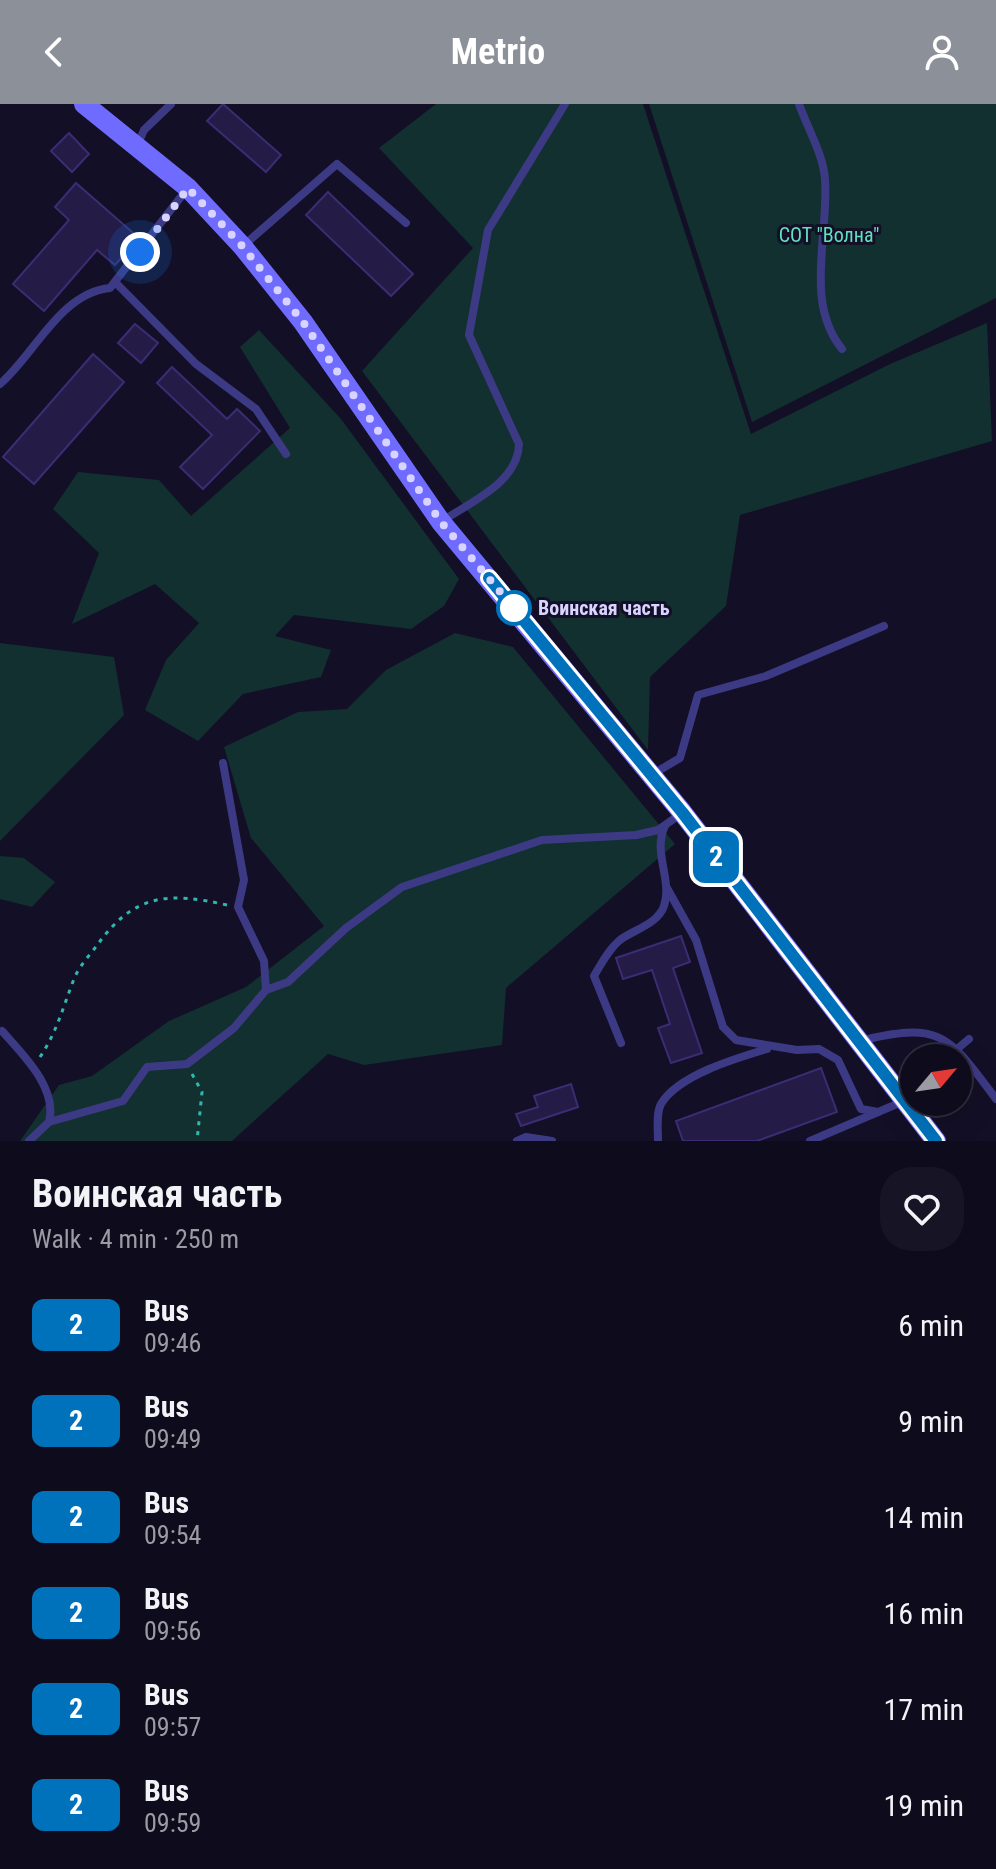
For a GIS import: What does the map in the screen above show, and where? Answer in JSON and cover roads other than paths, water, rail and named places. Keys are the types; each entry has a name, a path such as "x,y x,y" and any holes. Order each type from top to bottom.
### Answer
{"street":[{"path":"84,104 188,188 243,247 303,322 441,522 652,775 674,819 900,1095"},
{"path":"917,1116 936,1141"}],"lane":[{"path":"137,146 144,130 171,104"},
{"path":"441,522 509,476 519,460 519,444 469,335 488,230 565,104"},
{"path":"799,104 825,178 820,289 831,335 842,349"},
{"path":"243,247 337,164 406,223"},
{"path":"0,384 68,308 92,290 110,288 188,188"},
{"path":"115,282 207,374 256,409 286,454"},
{"path":"652,775 680,758 698,695 766,676 884,626"},
{"path":"223,763 244,880 238,907 264,961 266,990"},
{"path":"621,1043 594,976 619,941 642,928 663,909 667,888 660,836 674,819"},
{"path":"29,1141 49,1122 123,1101 147,1067 187,1064 234,1028 266,990 288,982 346,928 402,887 542,840 636,835 674,819"},
{"path":"667,888 696,940 723,1027 736,1040 771,1047 819,1049 838,1060 861,1109 878,1112"},
{"path":"2,1031 49,1094 52,1111 49,1122"},
{"path":"856,1042 890,1034 931,1032 949,1044"},
{"path":"963,1044 969,1039"},
{"path":"658,1141 660,1106 672,1091 717,1065 771,1047"},
{"path":"972,1068 996,1099"},
{"path":"810,1141 900,1103"},
{"path":"517,1141 526,1137 552,1141"}],"place":[{"name":"Воинская часть","path":"514,608"}],"park label":[{"name":"СОТ \"Волна\"","path":"829,235"}]}
